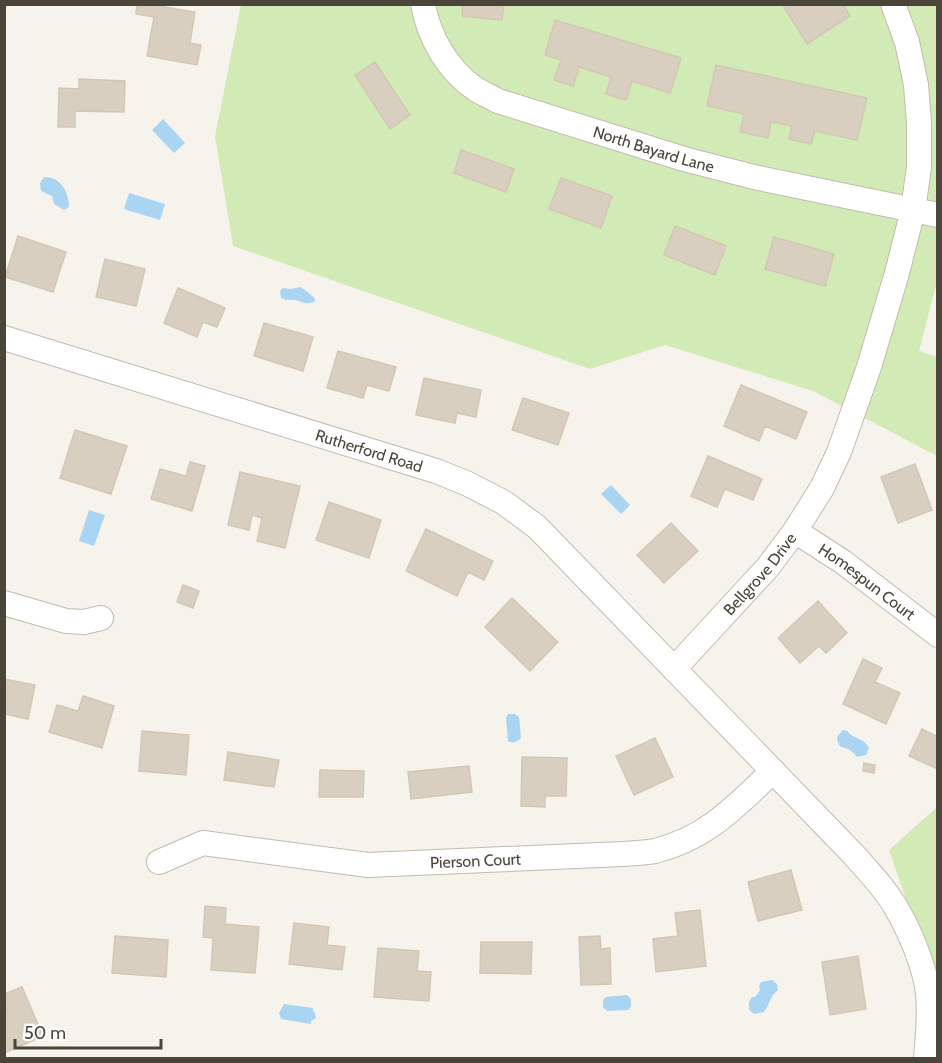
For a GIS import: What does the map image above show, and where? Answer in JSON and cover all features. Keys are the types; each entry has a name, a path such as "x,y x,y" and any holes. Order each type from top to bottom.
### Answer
{"street":[{"name":"North Bayard Lane","path":"423,4 430,30 441,52 458,73 476,89 498,101 674,156 731,171 938,215"},
{"name":"Bellgrove Drive","path":"674,669 768,567 795,531 822,488 839,452 869,367 913,210 919,167 920,123 916,85 894,4"},
{"name":"Rutherford Road","path":"4,338 436,471 466,483 503,502 537,527 674,669"},
{"name":"Homespun Court","path":"795,531 843,562 938,635"},
{"path":"4,603 66,621 84,622 101,618"},
{"path":"674,669 854,855 895,906 923,970 928,993 926,1059"},
{"name":"Pierson Court","path":"159,862 203,843 368,865 652,852 700,834 721,820 773,771"}],"green space":[{"path":"241,5 937,5 937,282 919,351 937,357 937,456 813,391 665,345 590,369 233,246 215,136"},
{"path":"937,807 937,989 889,850"}],"water":[{"path":"163,119 185,143 174,153 152,130"},
{"path":"44,177 55,180 63,186 69,207 64,210 54,204 52,196 41,191 40,183"},
{"path":"129,193 165,204 160,220 124,209"},
{"path":"300,287 315,299 314,302 306,303 281,298 280,291 283,288"},
{"path":"611,485 630,505 621,514 601,494"},
{"path":"89,510 105,515 94,546 79,541"},
{"path":"508,714 515,714 519,717 521,738 515,742 508,741 506,718"},
{"path":"843,730 865,742 869,748 866,755 857,757 848,749 840,746 837,737"},
{"path":"772,980 777,984 778,990 764,1012 754,1014 749,1010 749,1002 760,990 761,982"},
{"path":"627,995 631,999 631,1006 628,1010 607,1011 603,1007 603,1000 606,997"},
{"path":"284,1004 313,1008 316,1018 311,1021 311,1024 281,1019 279,1013"}],"building":[{"path":"137,4 164,4 164,7 195,12 190,43 201,45 197,65 147,56 154,17 136,14"},
{"path":"463,4 504,4 502,20 462,16"},
{"path":"782,4 843,4 850,16 807,44"},
{"path":"555,20 681,58 670,93 632,81 626,100 606,94 611,77 579,67 573,86 554,80 561,60 545,55"},
{"path":"375,62 410,115 390,129 355,75"},
{"path":"716,65 867,98 857,140 815,131 811,144 789,139 792,126 771,122 768,138 740,132 744,114 707,106"},
{"path":"79,79 125,81 124,112 75,111 75,127 58,127 59,88 79,89"},
{"path":"461,150 514,169 506,192 454,173"},
{"path":"561,178 612,196 601,228 549,209"},
{"path":"675,226 726,246 715,275 664,255"},
{"path":"18,236 66,252 53,292 5,277"},
{"path":"774,237 834,254 825,286 765,269"},
{"path":"105,259 145,269 136,306 96,297"},
{"path":"178,288 225,308 217,327 203,322 197,337 164,323"},
{"path":"264,323 313,337 303,371 254,356"},
{"path":"338,351 396,367 389,391 367,385 363,398 327,388"},
{"path":"424,378 481,390 476,417 457,413 455,423 416,415"},
{"path":"741,385 807,412 796,439 765,426 759,441 724,426"},
{"path":"523,398 569,413 558,445 512,430"},
{"path":"75,430 127,446 111,494 60,478"},
{"path":"708,456 762,479 753,500 725,489 717,507 691,496"},
{"path":"190,462 205,466 192,511 151,499 160,469 186,476"},
{"path":"915,464 932,510 898,523 881,477"},
{"path":"240,472 300,486 285,548 257,541 262,518 252,515 249,530 228,525"},
{"path":"329,502 381,520 369,558 316,540"},
{"path":"671,523 698,551 664,583 637,555"},
{"path":"426,529 493,561 484,580 468,572 457,596 406,571"},
{"path":"183,585 199,591 193,608 177,602"},
{"path":"512,598 558,642 530,671 485,627"},
{"path":"818,601 847,633 826,653 819,646 800,663 778,638"},
{"path":"863,659 882,668 875,682 900,693 886,724 843,704"},
{"path":"4,679 35,685 28,719 4,714"},
{"path":"83,696 114,706 102,748 49,732 57,705 78,711"},
{"path":"922,729 938,737 938,769 909,756"},
{"path":"142,731 189,735 186,775 139,771"},
{"path":"655,738 673,777 634,795 616,756"},
{"path":"228,752 279,760 274,787 224,780"},
{"path":"522,757 567,758 566,796 545,796 545,807 521,806"},
{"path":"864,763 875,765 874,773 863,771"},
{"path":"469,766 472,792 411,799 408,772"},
{"path":"320,770 364,771 363,797 319,797"},
{"path":"791,870 802,910 758,921 748,882"},
{"path":"205,906 226,908 225,924 259,927 255,973 211,970 213,938 203,937"},
{"path":"700,910 706,966 656,972 653,939 678,936 675,913"},
{"path":"294,923 329,927 327,945 345,947 342,970 289,964"},
{"path":"115,936 168,940 166,977 112,973"},
{"path":"600,936 601,949 610,948 611,984 581,985 579,937"},
{"path":"481,942 532,942 531,974 480,973"},
{"path":"378,948 419,951 417,971 431,972 429,1001 374,997"},
{"path":"858,956 866,1009 830,1015 822,962"},
{"path":"22,987 43,1036 4,1053 4,1011 7,1010 4,1005 4,994"}]}
